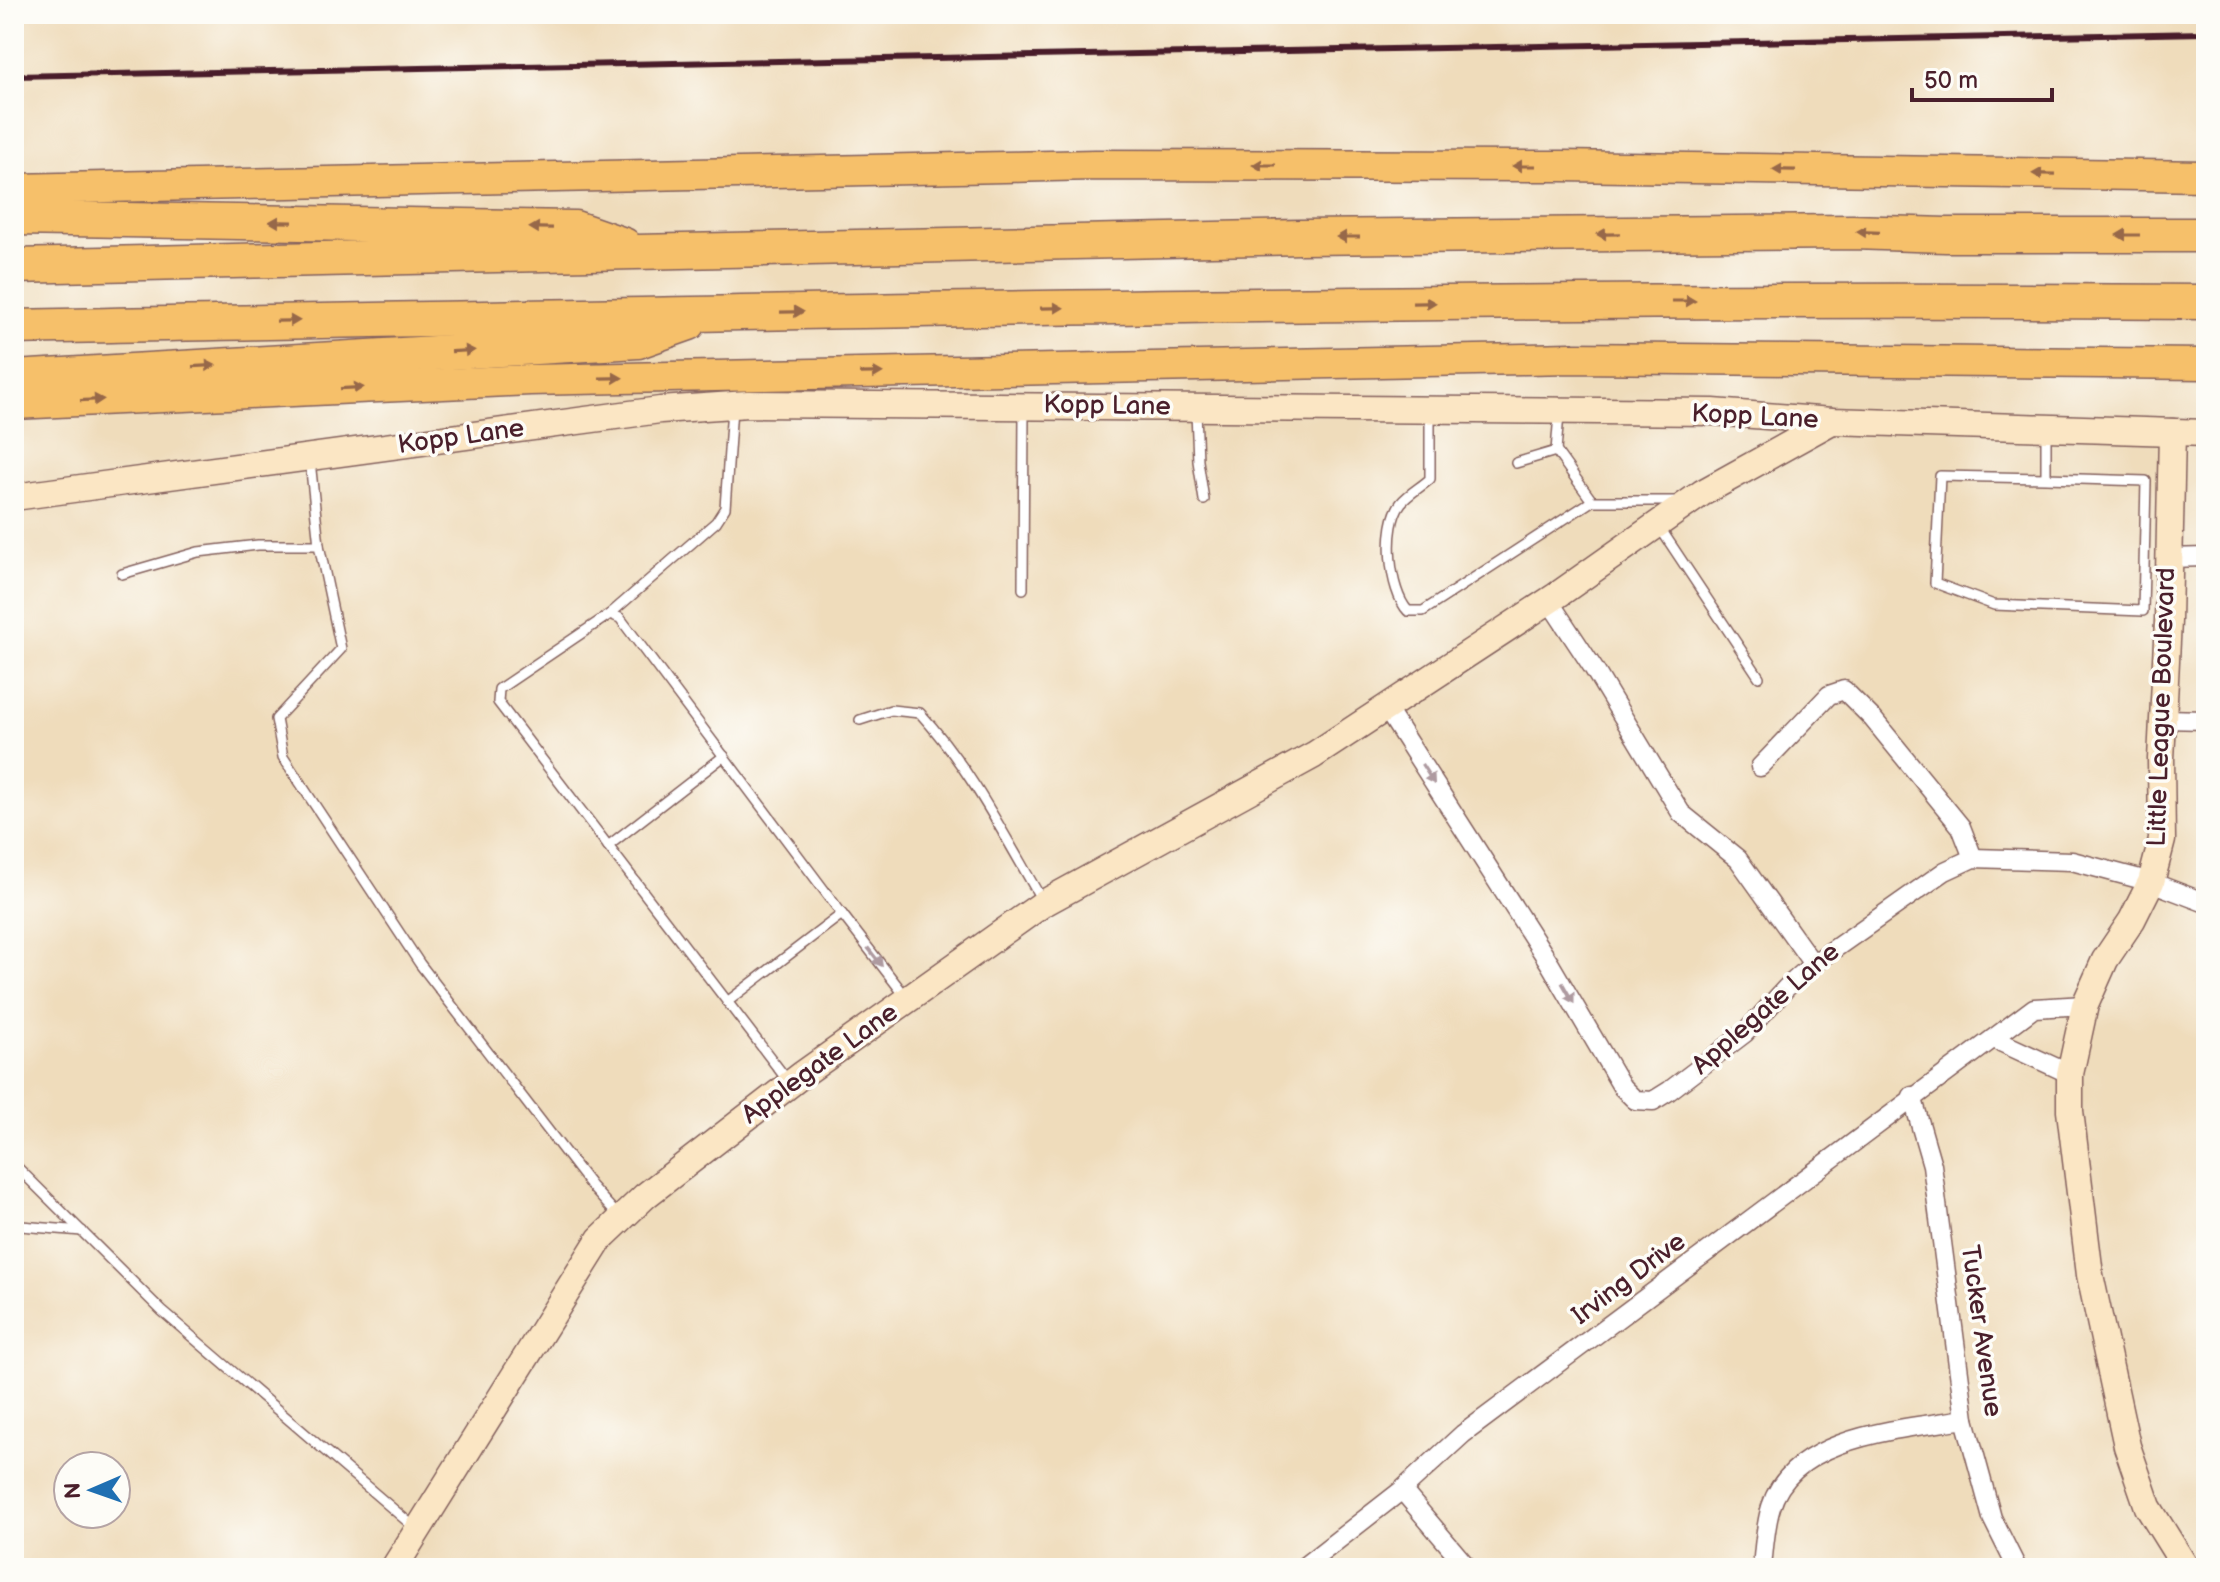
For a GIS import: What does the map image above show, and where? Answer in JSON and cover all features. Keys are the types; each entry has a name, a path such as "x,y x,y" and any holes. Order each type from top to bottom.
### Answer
{"highway":[{"path":"14,218 575,228 643,252"},
{"path":"14,266 1300,237 1718,233 2206,235"},
{"path":"14,327 714,314 1850,300 2206,302"},
{"path":"14,378 638,341 714,314"}],"main road":[{"path":"14,189 1095,165 1562,166 2206,176"},
{"path":"14,404 530,380 1571,358 2206,364"}],"street":[{"name":"Kopp Lane","path":"14,497 660,410 732,405 1713,412 1832,421 2206,433"},
{"name":"Applegate Lane","path":"394,1568 600,1239 645,1196 790,1084 1044,903 1314,755 1549,601 1692,501 1784,445 1832,421"},
{"name":"Little League Boulevard","path":"2172,432 2162,840 2151,882 2132,920 2105,960 2085,1005 2070,1074 2070,1111 2090,1275 2127,1446 2148,1507 2186,1568"},
{"path":"2168,558 2206,557"},
{"path":"1549,601 1681,813 1738,859 1813,964"},
{"path":"1760,767 1829,695 1844,690 1873,719 1961,827 1973,858"},
{"name":"Applegate Lane","path":"1386,708 1550,964 1622,1087 1635,1100 1653,1101 1669,1091 1745,1033 1813,964 1945,871 1973,858 2072,861 2151,882 2206,903"},
{"path":"2163,719 2206,720"},
{"name":"Irving Drive","path":"1302,1568 1402,1490 1463,1434 1912,1096 2034,1008 2085,1005"},
{"path":"1994,1039 2070,1074"},
{"name":"Tucker Avenue","path":"1912,1096 1932,1165 1965,1419 1992,1518 2017,1568"},
{"path":"1762,1568 1772,1504 1792,1470 1830,1447 1880,1433 1965,1419"},
{"path":"1402,1490 1468,1568"}],"lane":[{"path":"732,405 725,508 716,522 610,614 499,689 498,702 790,1084"},
{"path":"1023,589 1024,405"},
{"path":"1196,407 1198,461 1204,500"},
{"path":"1430,410 1430,479 1401,503 1392,522 1389,548 1400,603 1408,611 1423,611 1592,501 1692,501"},
{"path":"1560,411 1556,451 1592,501"},
{"path":"2046,428 2046,478"},
{"path":"1516,463 1556,451"},
{"path":"309,458 319,545 341,649 276,719 283,757 420,964 591,1186 621,1219"},
{"path":"1940,476 2046,478 2146,481 2143,611 1994,605 1935,583 1940,476"},
{"path":"1658,525 1759,677"},
{"path":"122,574 198,552 258,545 319,545"},
{"path":"610,614 620,618 908,1000"},
{"path":"860,720 891,710 920,713 944,738 994,813 1044,903"},
{"path":"608,846 724,756"},
{"path":"727,1002 842,914"},
{"path":"14,1164 162,1311 418,1530"},
{"path":"14,1223 82,1231"}],"railway":[{"path":"14,76 2206,33"}]}
